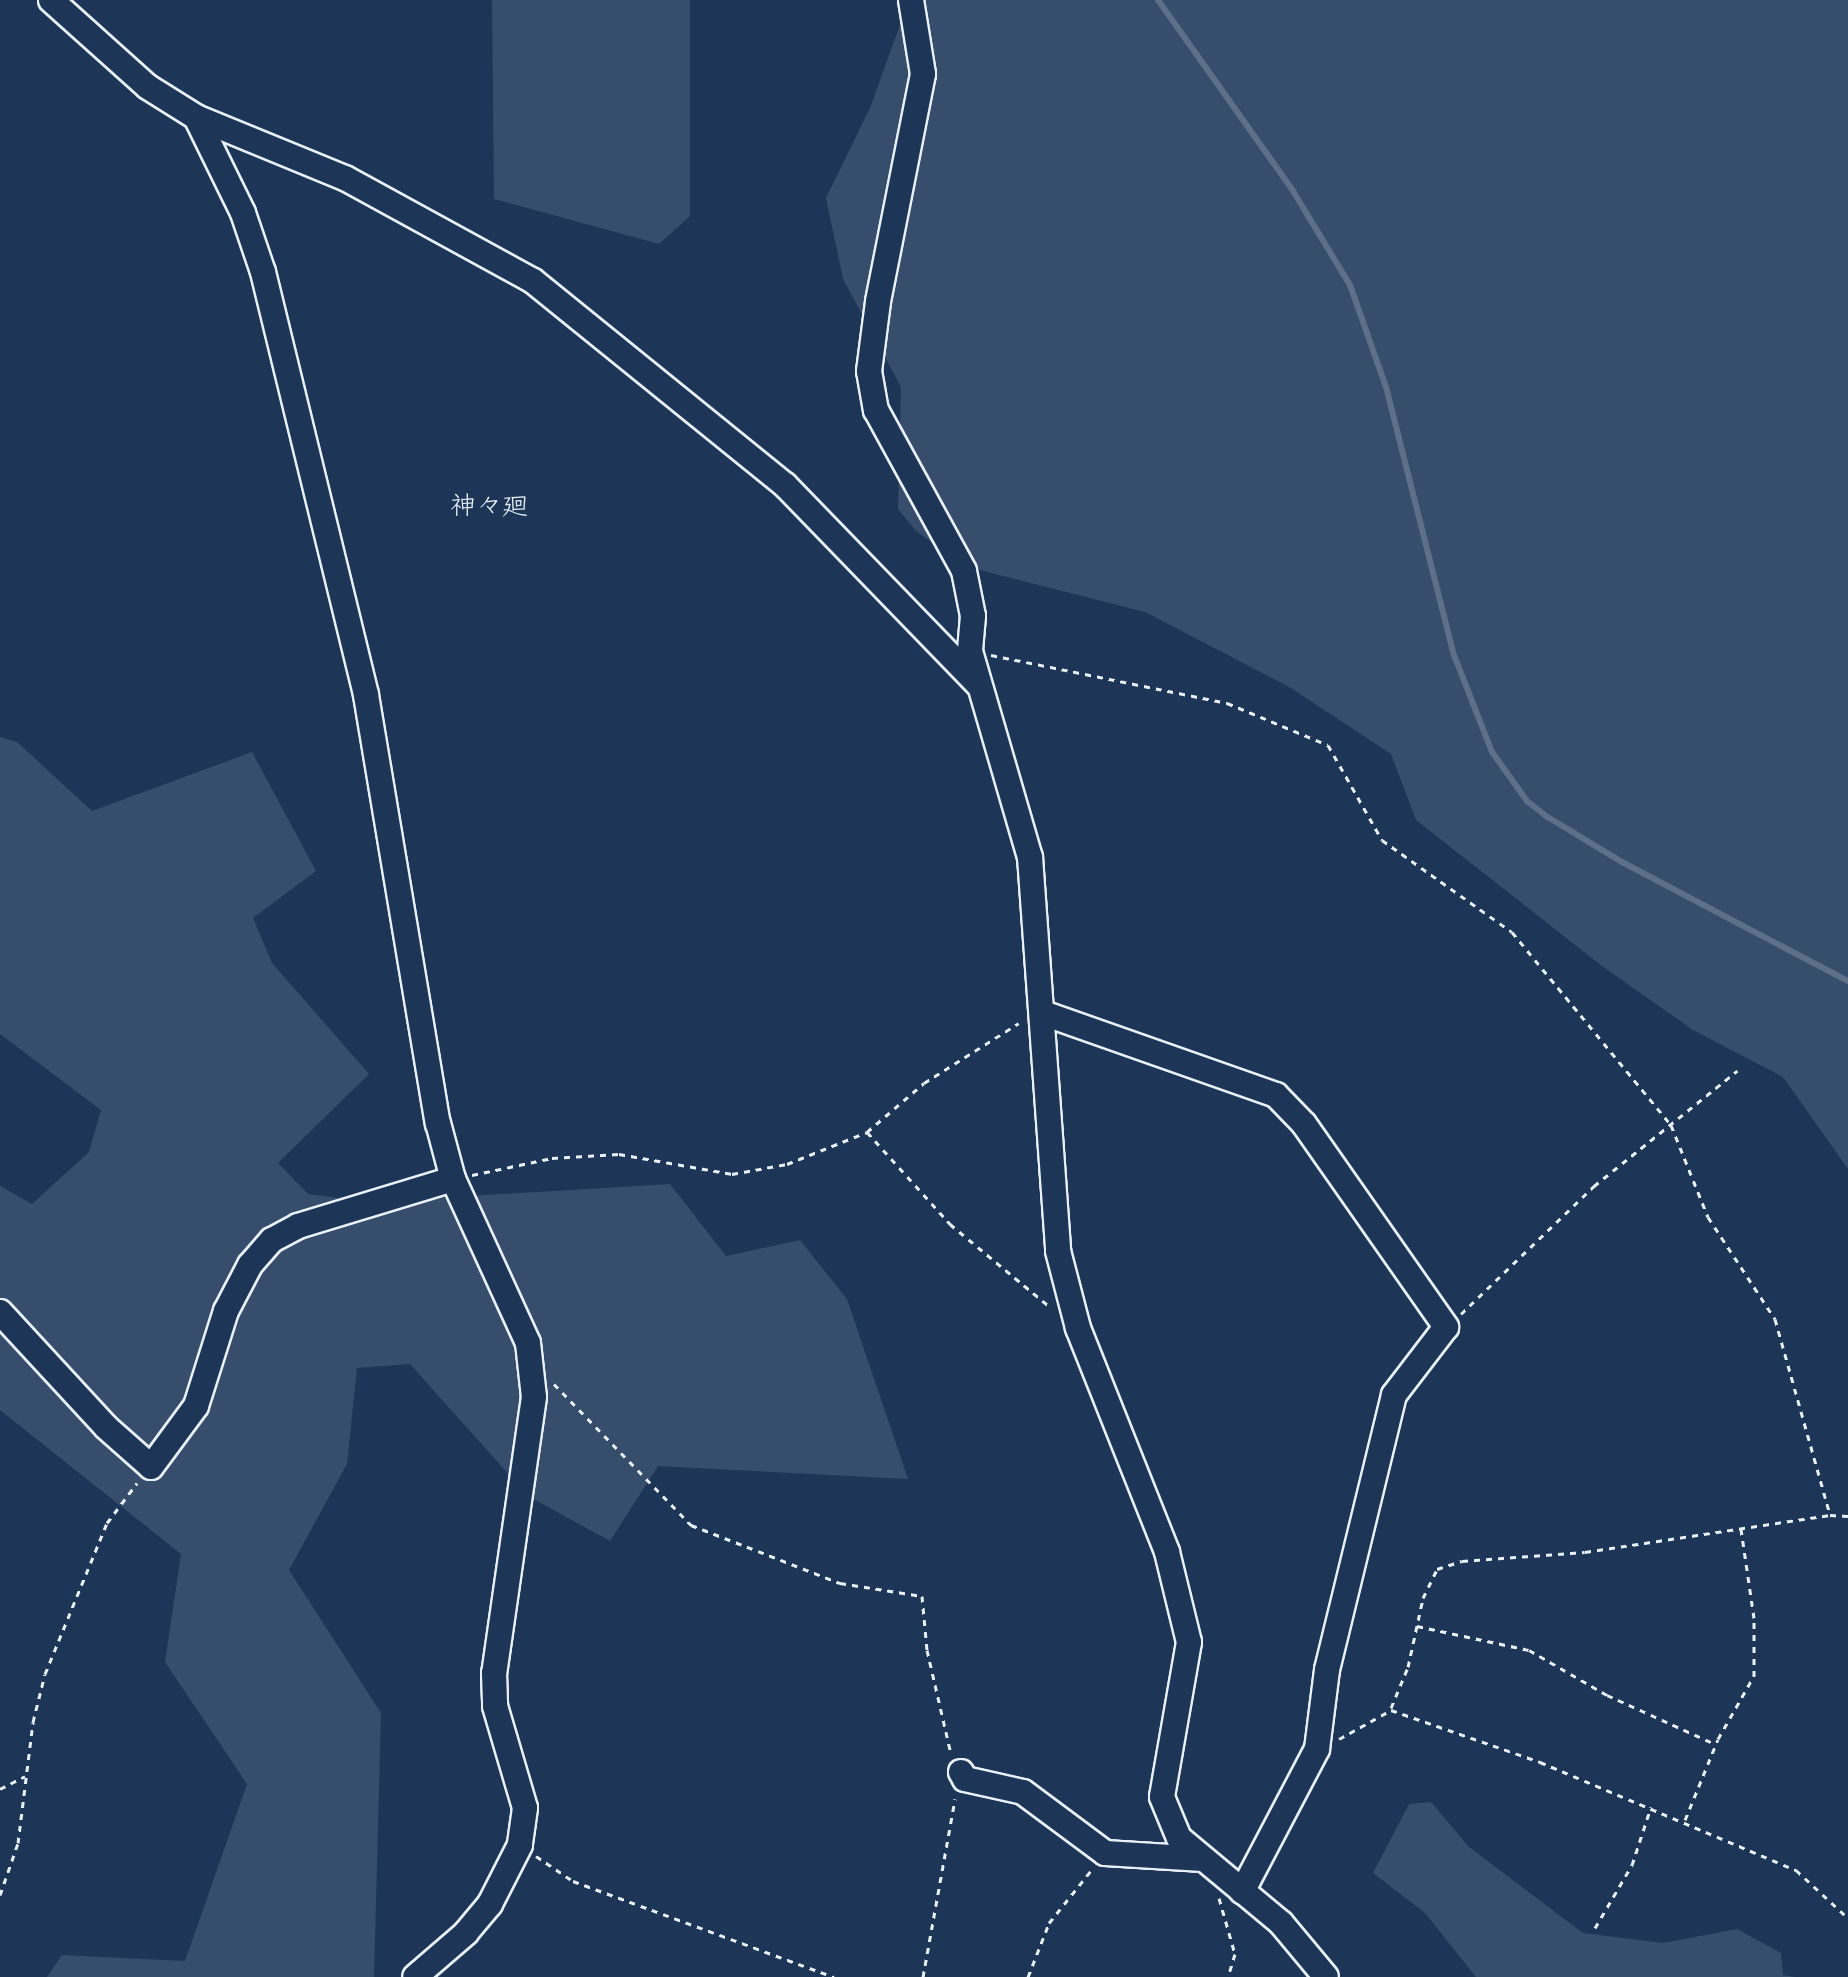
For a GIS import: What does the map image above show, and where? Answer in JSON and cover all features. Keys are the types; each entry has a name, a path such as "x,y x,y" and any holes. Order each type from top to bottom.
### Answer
{"street":[{"path":"51,0 148,87 196,117 345,178 533,281 785,485 982,689"},
{"path":"911,0 923,74 869,371 876,410 964,571 973,616 970,651 1030,857 1058,1251 1078,1328 1183,1599 1189,1642 1162,1797 1179,1838 1281,1923 1326,1977"},
{"path":"196,117 243,213 263,272 366,695 438,1123 453,1179 505,1286 529,1358 534,1397 494,1673 495,1706 525,1808 520,1845 482,1914 415,1977"},
{"path":"1043,1013 1276,1095 1304,1124 1446,1327 1394,1395 1327,1670 1317,1749 1242,1892"},
{"path":"0,1312 106,1427 151,1467 196,1406 226,1311 250,1265 272,1240 298,1226 453,1179"},
{"path":"961,1772 965,1779 1023,1792 1105,1853 1203,1859"}],"path":[{"path":"970,651 1227,703 1328,745 1382,840 1512,932 1671,1125 1708,1217 1775,1319 1830,1515"},
{"path":"453,1179 552,1158 619,1154 732,1174 787,1164 867,1132 970,1053 1043,1013"},
{"path":"1446,1327 1594,1186 1737,1071"},
{"path":"867,1132 950,1224 1078,1328"},
{"path":"529,1358 691,1525 840,1583 922,1596 927,1650 952,1760 961,1772 923,1977"},
{"path":"0,1895 18,1843 39,1698 61,1627 107,1523 151,1467"},
{"path":"1317,1749 1391,1710 1437,1569 1462,1561 1585,1552 1830,1515 1848,1516"},
{"path":"1685,1821 1715,1744 1754,1676 1754,1618 1741,1529"},
{"path":"1417,1626 1529,1650 1607,1695 1715,1744"},
{"path":"1391,1710 1651,1807 1796,1870 1848,1918"},
{"path":"0,1789 26,1776"},
{"path":"1595,1928 1632,1865 1651,1807"},
{"path":"520,1845 573,1881 834,1977"},
{"path":"1028,1977 1049,1923 1105,1853"},
{"path":"1211,1888 1219,1898 1235,1954 1228,1977"}],"shaded area":[{"path":"492,0 690,0 690,216 659,244 494,199"},
{"path":"909,0 1848,0 1848,1169 1783,1077 1693,1030 1602,966 1416,820 1391,754 1291,688 1145,612 964,566 915,530 898,509 901,387 843,279 826,198 870,108"},
{"path":"0,737 17,742 92,811 252,752 316,871 253,918 272,963 369,1074 278,1163 308,1194 368,1202 670,1184 726,1256 800,1240 847,1299 908,1479 658,1466 610,1541 528,1496 410,1364 357,1368 347,1464 289,1570 381,1713 374,1977 47,1977 62,1955 185,1961 247,1784 165,1662 181,1554 0,1410 0,1186 32,1204 89,1152 101,1110 0,1034"},
{"path":"1431,1802 1469,1847 1583,1933 1663,1943 1737,1929 1781,1953 1783,1975 1795,1977 1476,1977 1425,1913 1373,1873 1409,1804"}],"waterway":[{"path":"1158,0 1293,191 1350,285 1386,387 1454,655 1492,752 1527,801 1546,816 1622,862 1848,981"}],"district":[{"name":"神々廻","path":"489,505"}]}
